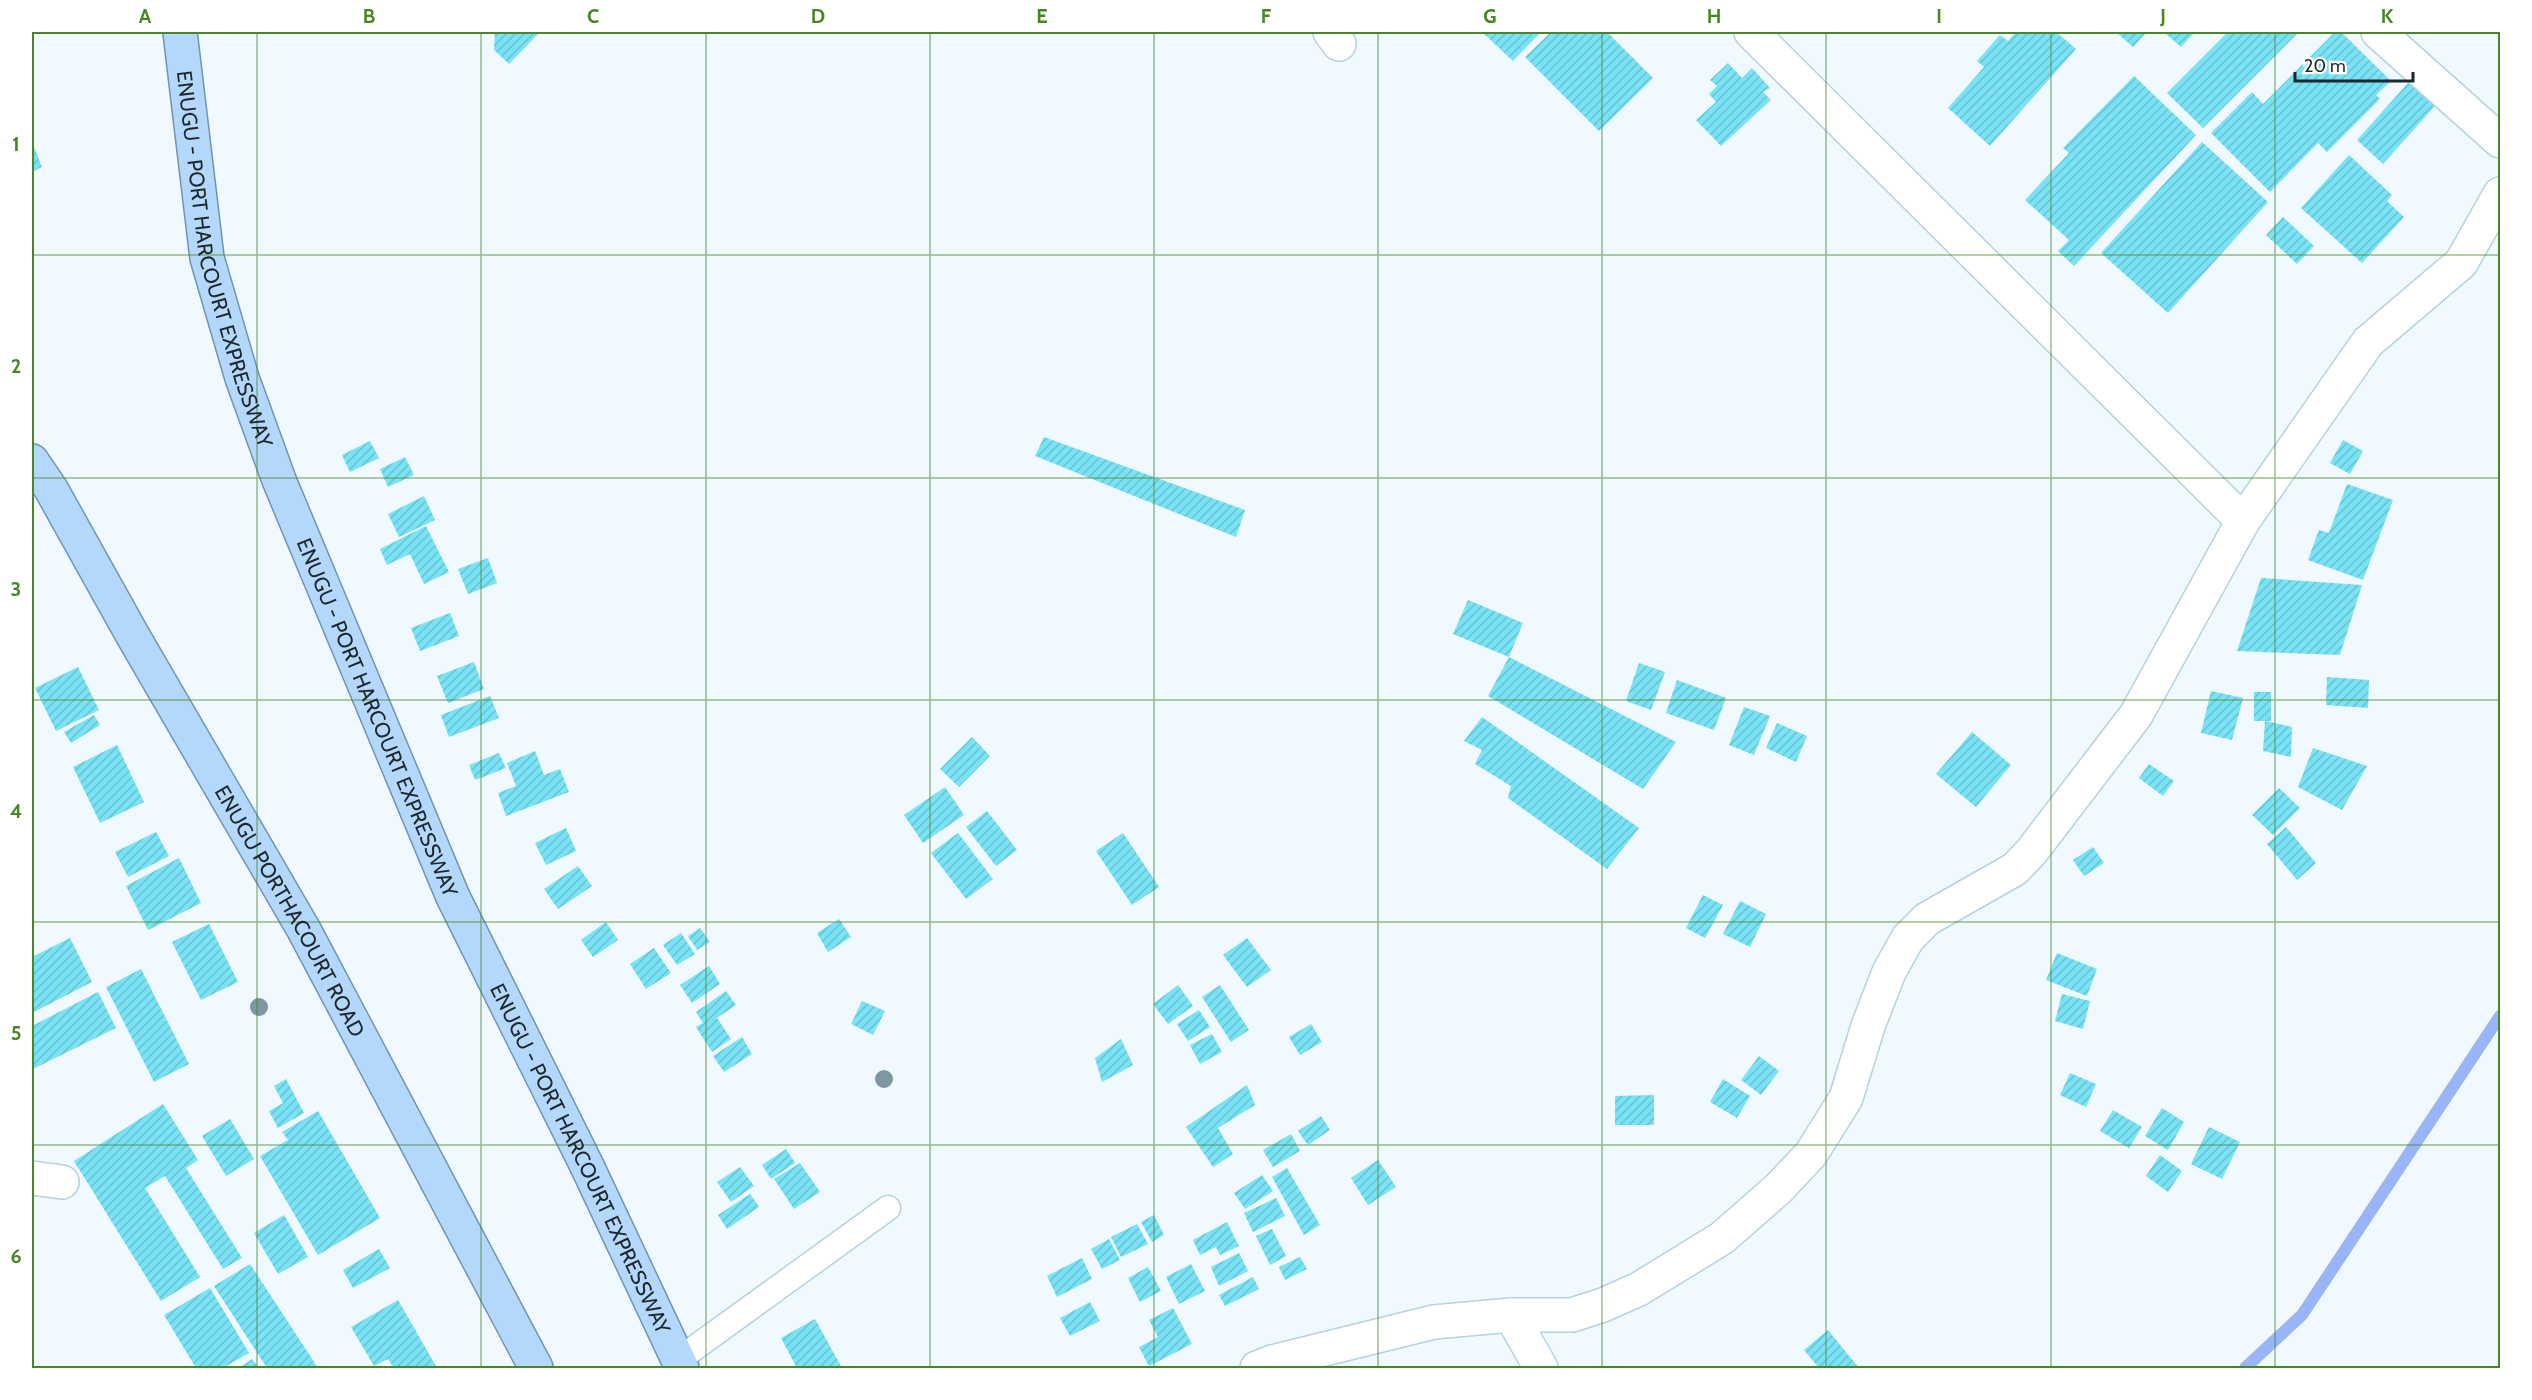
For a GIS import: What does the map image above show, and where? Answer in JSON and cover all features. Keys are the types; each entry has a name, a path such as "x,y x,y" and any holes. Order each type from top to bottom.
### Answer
{"highway":[{"name":"ENUGU - PORT HARCOURT EXPRESSWAY","path":"180,32 207,258 242,378 279,480 453,897 587,1166 680,1364"},
{"name":"ENUGU PORTHACOURT ROAD","path":"32,461 51,489 133,636 304,930 536,1368"}],"street":[{"path":"1751,32 2243,521"},
{"path":"2378,32 2500,141"},
{"path":"1268,1366 1434,1322 1511,1315 1572,1315 1603,1305 1639,1289 1722,1238 1778,1189 1811,1154 1846,1098 1884,983 1908,938 1927,919 2015,869 2032,851 2136,715 2243,521 2368,342 2461,263 2500,194"},
{"path":"1511,1315 1541,1368"}],"lane":[{"path":"680,1364 888,1208"}],"building":[{"path":"495,32 540,32 509,64 494,50"},
{"path":"1482,32 1541,32 1513,61"},
{"path":"1551,32 1607,32 1653,78 1599,131 1525,57"},
{"path":"2016,32 2056,32 2076,49 1990,146 1948,108 1984,67 1977,61 2000,35 2008,41"},
{"path":"2116,32 2147,32 2133,47"},
{"path":"2164,32 2195,32 2181,47"},
{"path":"2228,32 2299,32 2203,128 2167,93"},
{"path":"2335,32 2341,32 2391,81 2376,95 2380,99 2327,152 2318,143 2270,192 2211,133 2252,92 2263,104"},
{"path":"1728,63 1742,78 1752,68 1770,88 1763,92 1771,100 1721,146 1696,120 1716,102 1709,94 1717,86 1710,80"},
{"path":"2134,76 2196,135 2074,266 2058,251 2069,240 2025,200 2069,153 2063,148"},
{"path":"2408,83 2435,106 2383,164 2357,140"},
{"path":"32,142 42,167 32,172"},
{"path":"2202,142 2268,202 2168,313 2101,253"},
{"path":"2349,155 2392,195 2387,201 2404,217 2362,263 2301,208"},
{"path":"2283,217 2314,246 2297,264 2266,235"},
{"path":"1044,437 1245,510 1236,537 1035,456"},
{"path":"2343,440 2363,451 2350,474 2330,463"},
{"path":"370,441 379,458 350,472 342,455"},
{"path":"405,457 414,475 388,487 380,469"},
{"path":"2347,484 2393,500 2363,580 2308,560 2319,530 2329,533"},
{"path":"424,496 435,520 399,537 388,514"},
{"path":"426,526 449,572 424,584 410,554 387,565 380,549"},
{"path":"488,558 497,583 468,594 458,569"},
{"path":"2261,578 2362,585 2340,655 2237,651"},
{"path":"1468,600 1523,623 1509,657 1453,634"},
{"path":"450,613 459,636 420,651 411,628"},
{"path":"1509,657 1676,742 1643,789 1488,696"},
{"path":"474,662 484,689 448,703 437,676"},
{"path":"1639,663 1665,672 1651,710 1626,701"},
{"path":"78,667 99,710 56,731 35,688"},
{"path":"2327,677 2369,680 2368,708 2326,705"},
{"path":"1677,680 1726,698 1714,730 1666,713"},
{"path":"2211,691 2243,698 2232,740 2201,733"},
{"path":"2254,692 2271,692 2271,721 2254,721"},
{"path":"490,696 499,718 449,737 441,715"},
{"path":"1744,707 1770,716 1754,755 1729,745"},
{"path":"94,715 100,725 71,743 64,732"},
{"path":"1482,717 1639,828 1607,869 1508,798 1511,786 1475,764 1482,750 1464,741"},
{"path":"2265,721 2292,727 2291,757 2263,751"},
{"path":"1777,723 1807,736 1796,762 1766,748"},
{"path":"1972,732 2011,765 1976,807 1936,774"},
{"path":"972,737 990,756 959,787 940,769"},
{"path":"117,745 144,802 100,823 73,767"},
{"path":"2313,748 2367,766 2342,810 2298,787"},
{"path":"535,751 544,775 560,769 569,792 506,816 498,793 516,786 507,763"},
{"path":"499,753 506,768 475,780 469,765"},
{"path":"2149,764 2174,781 2163,796 2139,778"},
{"path":"945,787 964,815 923,843 904,815"},
{"path":"2279,788 2300,808 2273,835 2252,815"},
{"path":"987,811 1017,850 996,866 966,827"},
{"path":"2286,827 2316,863 2297,880 2267,844"},
{"path":"566,828 576,851 546,865 535,843"},
{"path":"156,832 169,856 128,877 115,852"},
{"path":"958,833 993,879 966,899 931,853"},
{"path":"1123,833 1159,887 1132,905 1096,851"},
{"path":"2093,847 2104,863 2084,876 2073,860"},
{"path":"179,858 201,903 148,930 126,886"},
{"path":"578,866 592,886 558,909 544,889"},
{"path":"1703,895 1723,905 1705,938 1686,928"},
{"path":"1740,901 1766,914 1750,947 1723,934"},
{"path":"839,919 851,937 828,952 817,933"},
{"path":"606,922 618,940 593,957 581,940"},
{"path":"209,924 238,982 201,1000 172,942"},
{"path":"700,928 710,942 697,950 688,936"},
{"path":"681,933 695,954 677,965 663,945"},
{"path":"70,938 92,982 32,1013 32,957"},
{"path":"1247,938 1271,970 1247,987 1223,955"},
{"path":"654,948 671,973 646,989 630,964"},
{"path":"2057,953 2097,969 2087,996 2046,980"},
{"path":"709,966 720,984 692,1003 680,985"},
{"path":"141,969 189,1064 154,1082 106,987"},
{"path":"1178,985 1193,1006 1168,1024 1153,1004"},
{"path":"1220,985 1249,1030 1231,1042 1202,997"},
{"path":"726,991 736,1005 717,1018 731,1039 712,1052 696,1027 703,1023 696,1012"},
{"path":"98,992 116,1028 33,1069 32,1026"},
{"path":"2062,994 2090,1001 2083,1029 2055,1021"},
{"path":"862,1001 885,1011 873,1035 851,1024"},
{"path":"1199,1010 1210,1027 1188,1041 1177,1024"},
{"path":"1311,1024 1322,1042 1300,1055 1289,1037"},
{"path":"1212,1034 1222,1052 1200,1064 1190,1045"},
{"path":"742,1037 752,1054 724,1072 713,1056"},
{"path":"1121,1039 1133,1065 1102,1082 1095,1058"},
{"path":"1759,1056 1779,1071 1761,1095 1741,1080"},
{"path":"2070,1073 2096,1084 2086,1107 2060,1095"},
{"path":"286,1079 304,1113 278,1128 269,1111 283,1103 274,1086"},
{"path":"1723,1079 1750,1096 1737,1118 1710,1102"},
{"path":"1247,1085 1255,1105 1218,1128 1233,1154 1213,1167 1186,1127"},
{"path":"1654,1095 1654,1125 1615,1125 1615,1096"},
{"path":"163,1104 198,1160 186,1168 242,1258 223,1269 165,1176 145,1188 200,1277 161,1301 74,1161"},
{"path":"2162,1108 2184,1122 2168,1150 2145,1136"},
{"path":"2113,1110 2142,1127 2129,1148 2100,1131"},
{"path":"318,1111 380,1218 318,1255 260,1156 288,1140 282,1132"},
{"path":"1321,1116 1330,1130 1308,1145 1298,1131"},
{"path":"230,1119 254,1159 226,1176 202,1136"},
{"path":"2209,1127 2240,1142 2222,1179 2191,1164"},
{"path":"1291,1134 1300,1151 1273,1167 1263,1150"},
{"path":"786,1149 795,1163 771,1179 762,1165"},
{"path":"2160,1155 2182,1171 2168,1192 2146,1176"},
{"path":"1378,1160 1396,1187 1368,1205 1351,1178"},
{"path":"800,1163 820,1192 794,1209 774,1179"},
{"path":"740,1167 754,1186 731,1202 717,1182"},
{"path":"1287,1168 1320,1225 1304,1235 1272,1177"},
{"path":"1262,1175 1273,1191 1245,1209 1234,1193"},
{"path":"750,1194 759,1207 727,1229 718,1215"},
{"path":"1276,1198 1285,1216 1253,1232 1244,1213"},
{"path":"284,1215 308,1257 278,1274 254,1233"},
{"path":"1154,1215 1164,1235 1152,1242 1141,1222"},
{"path":"1227,1222 1239,1246 1220,1255 1216,1247 1200,1255 1193,1240"},
{"path":"1137,1224 1148,1244 1121,1257 1111,1237"},
{"path":"1272,1229 1286,1256 1270,1265 1256,1236"},
{"path":"1109,1239 1120,1260 1102,1269 1091,1249"},
{"path":"379,1249 390,1268 353,1288 343,1270"},
{"path":"1239,1253 1248,1271 1219,1286 1211,1267"},
{"path":"1300,1257 1307,1269 1285,1280 1279,1267"},
{"path":"1082,1258 1092,1279 1057,1297 1047,1276"},
{"path":"250,1264 318,1368 267,1368 214,1286"},
{"path":"1191,1264 1205,1291 1179,1304 1166,1277"},
{"path":"1148,1267 1161,1291 1140,1302 1128,1278"},
{"path":"1253,1277 1259,1289 1225,1306 1219,1295"},
{"path":"210,1288 249,1353 223,1368 196,1368 164,1315"},
{"path":"398,1300 437,1368 394,1368 388,1359 374,1366 351,1327"},
{"path":"1090,1302 1100,1321 1070,1336 1060,1318"},
{"path":"1173,1308 1192,1344 1149,1366 1139,1347 1158,1337 1149,1320"},
{"path":"815,1319 842,1368 797,1368 781,1338"},
{"path":"1828,1330 1859,1368 1819,1368 1804,1350"},
{"path":"252,1359 259,1368 239,1368"}],"waterway":[{"path":"2245,1368 2302,1315 2500,1016"}]}
